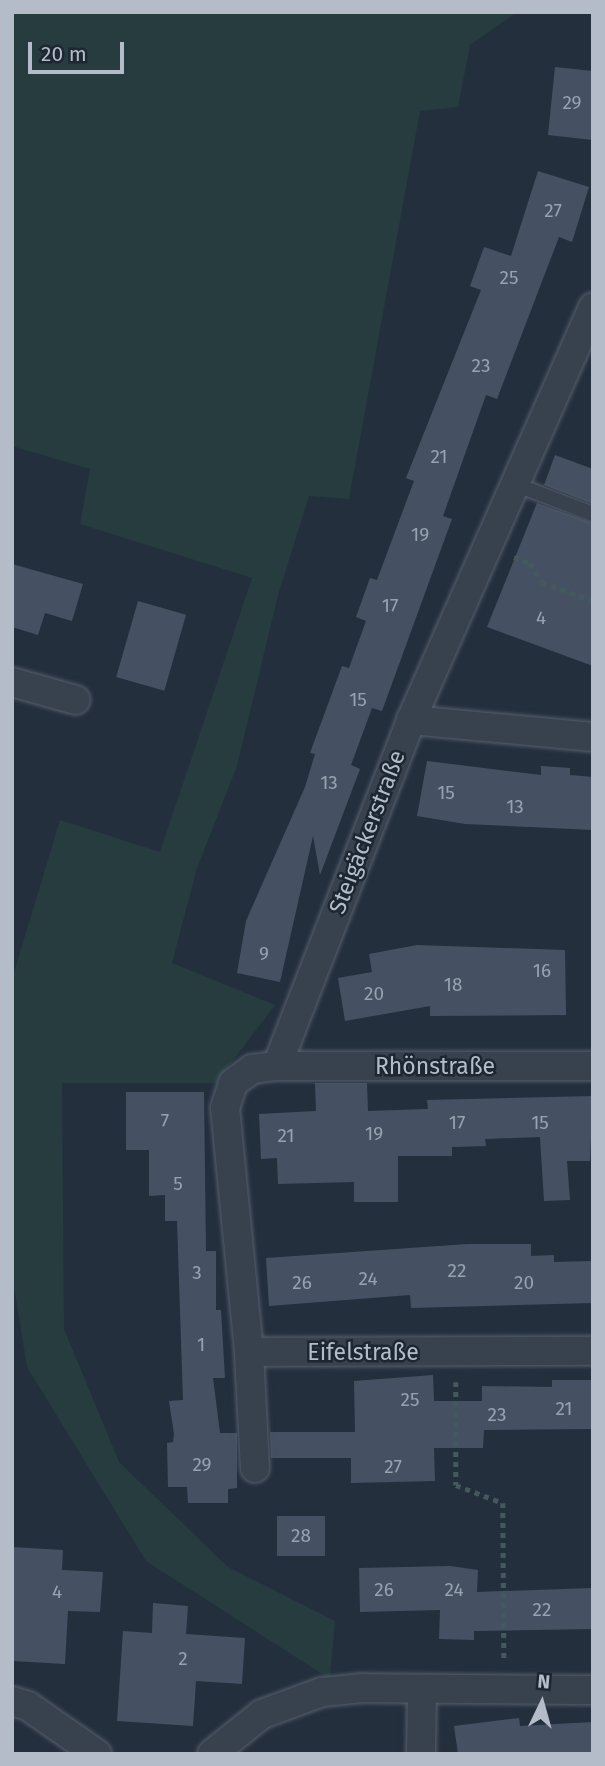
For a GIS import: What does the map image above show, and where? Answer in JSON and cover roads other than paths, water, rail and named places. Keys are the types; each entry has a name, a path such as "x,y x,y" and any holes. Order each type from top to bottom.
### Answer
{"street":[{"name":"Steigäckerstraße","path":"277,1066 411,720 490,548 593,307"},
{"path":"12,682 76,700"},
{"path":"411,720 593,737"},
{"path":"255,1468 249,1352 225,1108 233,1083 252,1069 277,1066"},
{"name":"Rhönstraße","path":"277,1066 593,1066"},
{"name":"Eifelstraße","path":"249,1352 593,1352"},
{"path":"212,1754 237,1731 289,1702 363,1688 593,1690"},
{"path":"421,1754 422,1689"},
{"path":"12,1700 28,1706 97,1754"}],"lane":[{"path":"517,485 593,514"}]}
